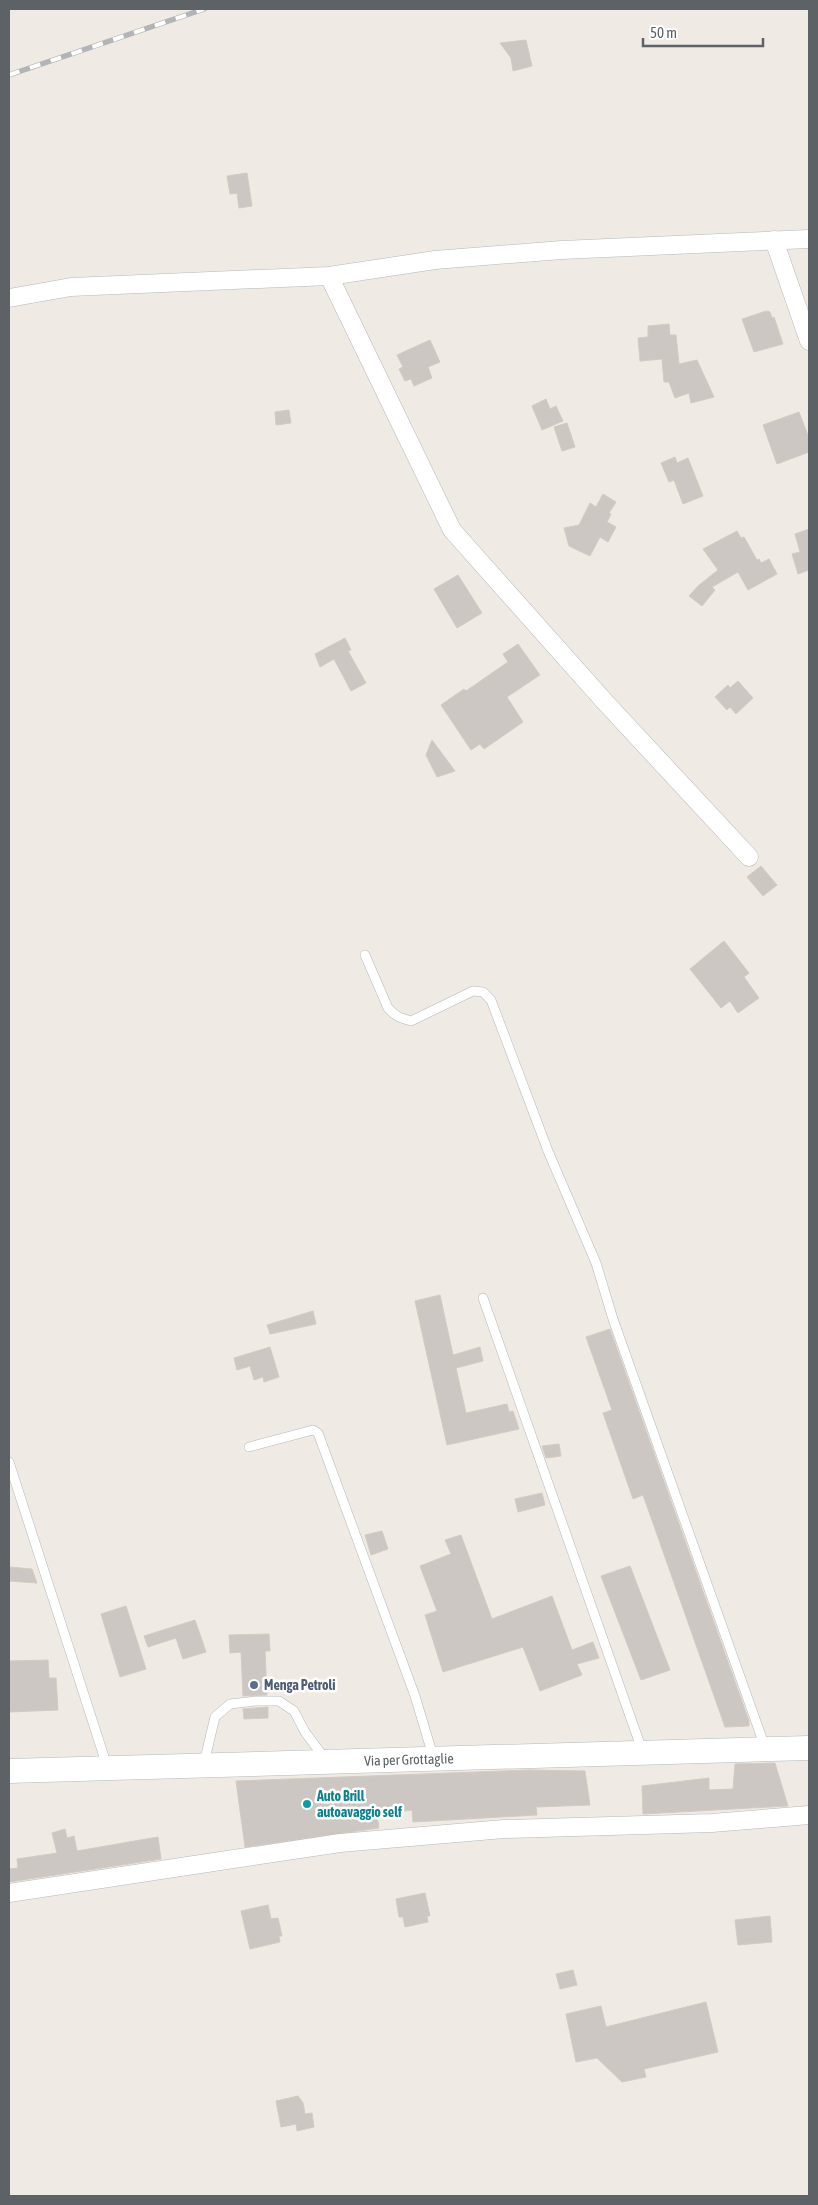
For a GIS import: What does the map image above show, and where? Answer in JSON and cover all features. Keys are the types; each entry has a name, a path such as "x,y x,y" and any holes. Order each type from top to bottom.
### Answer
{"street":[{"path":"9,298 71,287 329,276 435,260 562,250 809,239"},
{"path":"774,240 809,341"},
{"path":"329,276 452,530 605,702 749,857"},
{"name":"Via per Grottaglie","path":"9,1771 809,1748"},
{"path":"9,1893 340,1843 504,1829 712,1822 809,1816"}],"lane":[{"path":"365,955 388,1008 400,1018 411,1020 473,991 483,992 491,1000 548,1151 596,1263 613,1319 766,1750"},
{"path":"483,1298 643,1753"},
{"path":"249,1447 313,1430 318,1433 415,1696 434,1759"},
{"path":"9,1462 108,1768"},
{"path":"203,1766 215,1718 230,1704 256,1700 279,1701 294,1711 327,1762"}],"building":[{"path":"526,40 532,66 513,71 511,58 500,43"},
{"path":"247,173 252,206 239,208 237,193 230,194 227,176"},
{"path":"766,311 770,312 772,318 774,317 783,344 754,352 742,319"},
{"path":"669,324 670,335 676,335 679,364 697,360 714,397 691,403 689,393 675,398 669,382 664,382 662,359 640,361 638,338 648,337 648,326"},
{"path":"430,340 440,362 428,367 432,378 414,386 411,379 405,381 399,369 403,367 397,355"},
{"path":"546,399 550,409 556,406 563,421 542,430 532,406"},
{"path":"289,410 291,423 276,425 275,412"},
{"path":"799,412 809,438 809,452 777,464 763,425"},
{"path":"567,423 575,447 562,451 554,427"},
{"path":"675,457 677,463 688,458 703,496 683,504 674,480 669,482 661,463"},
{"path":"603,494 616,502 609,513 611,514 607,522 616,527 608,542 600,537 590,556 569,546 564,528 579,525 590,503 596,507"},
{"path":"809,529 809,570 798,574 792,554 800,552 795,534"},
{"path":"737,531 741,538 744,537 757,560 759,559 761,563 769,559 777,574 748,590 738,572 712,587 715,590 702,606 689,596 718,570 703,549"},
{"path":"458,575 482,613 457,628 434,589"},
{"path":"345,638 351,650 348,651 366,683 351,691 334,659 320,667 315,654"},
{"path":"518,644 540,675 507,697 523,722 484,749 480,744 471,750 441,705 464,689 466,691 508,662 503,654"},
{"path":"738,681 753,698 736,714 730,707 727,710 715,697 728,685 730,688"},
{"path":"432,740 455,771 437,777 426,755"},
{"path":"761,866 777,885 763,896 747,877"},
{"path":"724,941 749,973 744,977 759,998 738,1013 730,1001 721,1008 690,969"},
{"path":"440,1295 453,1355 480,1347 483,1361 456,1368 466,1413 507,1404 509,1412 513,1411 519,1429 447,1445 415,1301"},
{"path":"313,1311 316,1324 270,1334 267,1325"},
{"path":"610,1329 749,1721 749,1726 725,1727 643,1495 633,1499 603,1413 612,1410 586,1337"},
{"path":"270,1347 279,1377 264,1382 263,1377 254,1380 250,1366 237,1370 234,1358"},
{"path":"559,1444 561,1456 546,1458 542,1446"},
{"path":"542,1493 545,1505 518,1512 515,1499"},
{"path":"382,1531 388,1549 371,1555 365,1535"},
{"path":"461,1535 492,1619 552,1596 572,1650 593,1642 599,1658 577,1664 582,1675 540,1691 523,1647 443,1672 425,1615 437,1611 420,1566 451,1554 445,1540"},
{"path":"630,1566 670,1670 641,1680 601,1576"},
{"path":"9,1567 32,1569 37,1583 9,1581"},
{"path":"126,1606 146,1669 120,1677 101,1614"},
{"path":"195,1620 206,1652 183,1659 176,1638 148,1647 144,1636"},
{"name":"Menga Petroli","path":"269,1634 270,1651 265,1651 267,1695 243,1696 241,1652 230,1653 229,1635"},
{"path":"48,1660 49,1678 56,1678 58,1710 9,1712 9,1661"},
{"path":"268,1707 268,1718 244,1719 243,1709"},
{"path":"775,1763 788,1806 643,1814 642,1786 709,1778 709,1790 733,1789 735,1764"},
{"path":"528,1770 585,1771 590,1805 536,1807 537,1815 413,1822 412,1810 377,1815 379,1828 245,1847 236,1781"},
{"path":"65,1829 67,1838 74,1836 77,1851 158,1837 161,1859 9,1882 9,1869 18,1868 17,1859 57,1853 52,1833"},
{"path":"425,1893 430,1916 427,1916 428,1922 405,1927 403,1917 399,1917 396,1899"},
{"path":"268,1905 271,1919 278,1918 282,1936 279,1936 280,1942 250,1949 241,1911"},
{"path":"770,1916 772,1942 738,1945 735,1920"},
{"path":"573,1970 577,1985 560,1989 556,1974"},
{"path":"706,2002 718,2052 644,2069 646,2077 622,2082 597,2058 576,2062 566,2014 601,2006 606,2027"},
{"path":"298,2096 303,2103 305,2114 312,2113 314,2127 297,2131 296,2124 281,2127 276,2101"}],"railway":[{"path":"9,75 204,9"}],"place":[{"name":"Menga Petroli","path":"254,1685"},
{"name":"Auto Brill autoavaggio self","path":"307,1804"}]}
